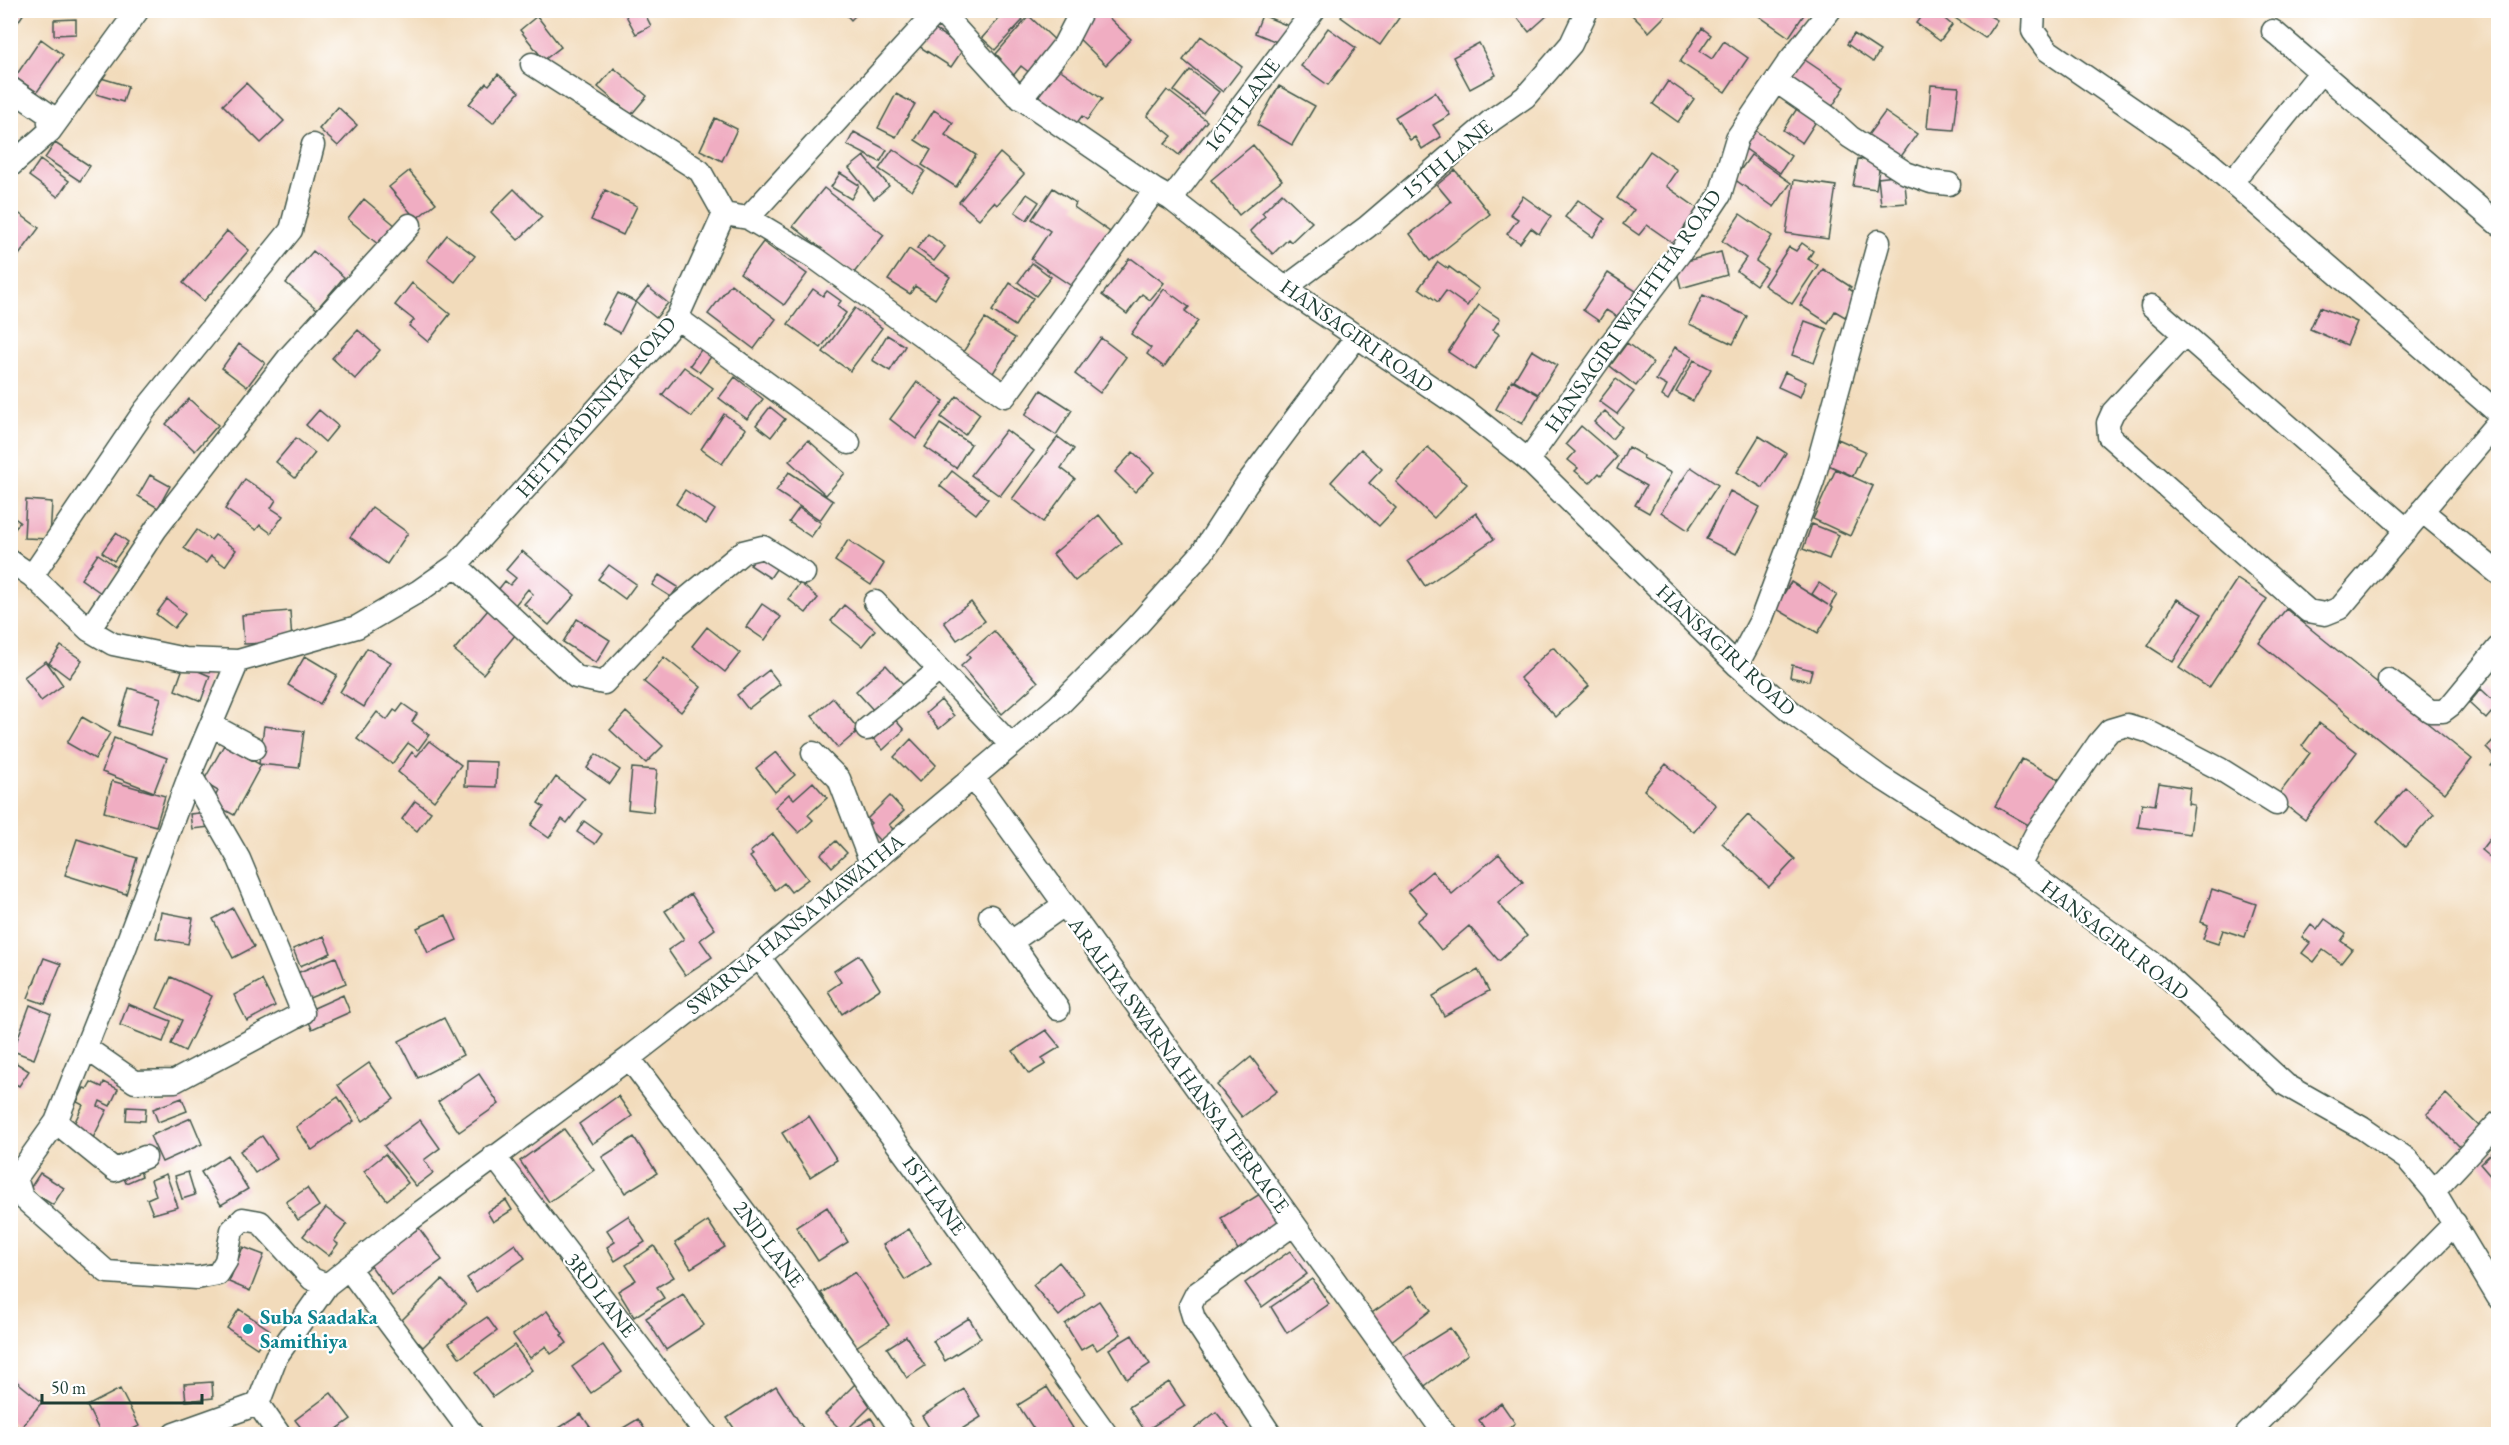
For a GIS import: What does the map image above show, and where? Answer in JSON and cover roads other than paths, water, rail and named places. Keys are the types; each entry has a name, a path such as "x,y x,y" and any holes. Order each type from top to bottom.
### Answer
{"street":[{"path":"10,166 50,131 138,10"},
{"path":"532,64 700,171 724,214 748,218 938,10"},
{"name":"HANSAGIRI ROAD","path":"938,10 1021,99 1163,195 1285,288 1465,410 1528,460 1737,666 1795,715 1880,777 2019,866 2154,964 2286,1085 2388,1144 2407,1159 2434,1191 2456,1223 2499,1297"},
{"path":"1021,99 1064,45 1082,10"},
{"name":"16TH LANE","path":"748,218 815,258 1005,396 1163,195 1314,10"},
{"name":"15TH LANE","path":"1285,288 1367,227 1492,120 1525,97 1571,44 1587,10"},
{"name":"HANSAGIRI WATHTHA ROAD","path":"1528,460 1612,342 1690,240 1720,195 1737,138 1776,81 1830,10"},
{"path":"2034,10 2033,31 2047,50 2150,120 2232,182 2499,413"},
{"path":"2273,31 2499,224"},
{"path":"2232,182 2320,73"},
{"path":"1776,81 1828,117 1850,137 1906,173 1931,182 1949,184"},
{"path":"10,88 48,114 50,131"},
{"path":"32,576 145,410 291,230 314,145"},
{"name":"HETTIYADENIYA ROAD","path":"10,561 32,576 89,630 113,644 185,659 238,661 357,627 419,591 456,565 655,345 677,318 724,214"},
{"path":"89,630 156,529 290,356 410,225"},
{"path":"1737,666 1761,620 1813,481 1879,241"},
{"path":"2152,306 2406,530"},
{"path":"677,318 849,443"},
{"path":"2184,335 2113,412 2108,423 2109,436 2308,611 2325,614 2340,608 2499,422"},
{"name":"SWARNA HANSA MAWATHA","path":"258,1404 276,1357 327,1285 494,1156 629,1058 759,957 1066,697 1134,629 1202,553 1246,485 1357,336"},
{"path":"2422,511 2499,573"},
{"path":"456,565 576,677 604,683 674,609 743,552 763,547 804,573"},
{"path":"875,602 1011,745"},
{"path":"2389,680 2430,711 2443,711 2451,705 2499,648"},
{"path":"238,661 190,774 56,1122 16,1178 22,1197 107,1272 197,1278 218,1274 226,1261 232,1230 243,1219 260,1222 312,1279 327,1285"},
{"path":"867,729 939,670"},
{"path":"211,725 254,748"},
{"path":"2019,866 2037,832 2110,730 2127,726 2147,731 2220,769 2276,804"},
{"path":"813,753 839,779 871,863"},
{"path":"86,1048 135,1082 175,1081 303,1013 239,859 190,774"},
{"name":"ARALIYA SWARNA HANSA TERRACE","path":"973,777 1445,1434"},
{"name":"ARALIYA SWARNA HANSA TERRACE","path":"1011,942 1064,905"},
{"path":"990,916 1058,1009"},
{"name":"1ST LANE","path":"759,957 938,1198 1106,1434"},
{"name":"2ND LANE","path":"629,1058 798,1283 904,1434"},
{"path":"56,1122 114,1170 145,1157"},
{"path":"2434,1191 2499,1123"},
{"name":"3RD LANE","path":"494,1156 705,1434"},
{"path":"2247,1434 2456,1223"},
{"name":"ARALIYA SWARNA HANSA TERRACE","path":"1270,1434 1194,1319 1190,1306 1196,1294 1294,1224"},
{"path":"348,1268 472,1434"},
{"path":"174,1434 258,1404 279,1434"}],"place":[{"name":"Suba Saadaka Samithiya","path":"248,1329"}]}
